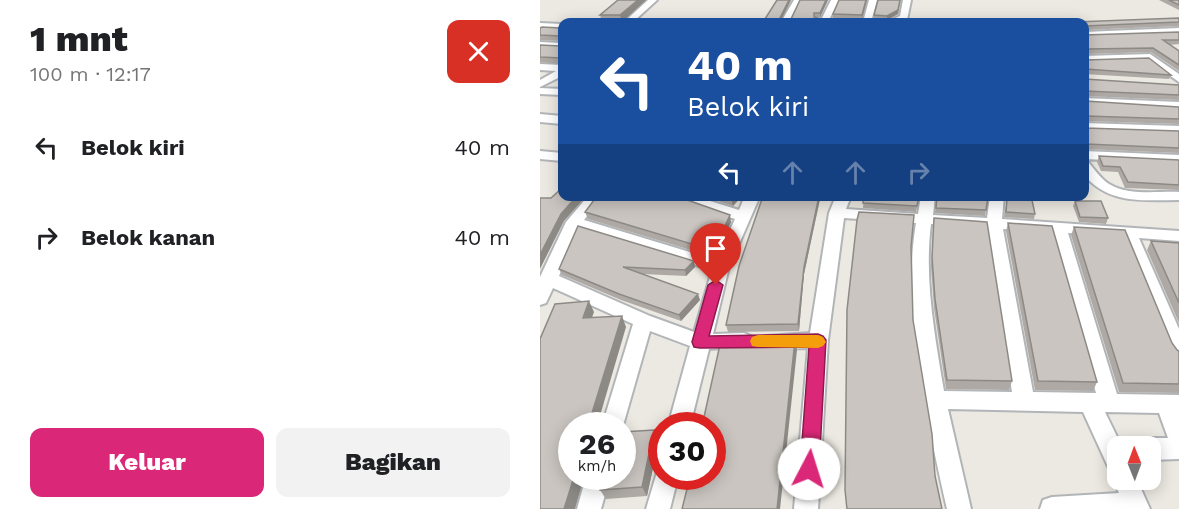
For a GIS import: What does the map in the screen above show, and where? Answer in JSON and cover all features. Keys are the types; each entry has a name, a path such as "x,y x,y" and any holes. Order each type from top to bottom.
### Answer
{"street":[{"path":"632,18 652,0"},
{"path":"787,18 798,0"},
{"path":"826,18 835,0"},
{"path":"868,18 873,0"},
{"path":"904,18 907,0"},
{"path":"540,26 558,27"},
{"path":"1089,35 1179,31"},
{"path":"540,45 558,46"},
{"path":"1089,59 1150,57 1179,79"},
{"path":"540,67 558,69"},
{"path":"540,84 558,73"},
{"path":"540,91 558,92"},
{"path":"1089,101 1179,106"},
{"path":"540,118 558,120"},
{"path":"1089,127 1179,130"},
{"path":"1089,154 1179,159"},
{"path":"540,156 558,157"},
{"path":"1089,171 1103,186 1114,191 1126,194 1179,196"},
{"path":"540,298 574,222 592,201"},
{"path":"693,201 742,216"},
{"path":"682,412 721,267 750,201"},
{"path":"927,201 923,219 923,289 936,400 959,509"},
{"path":"996,201 994,223 1024,402"},
{"path":"806,509 818,340 840,205 923,219 1179,236"},
{"path":"574,222 721,267"},
{"path":"1058,228 1099,401 1110,436"},
{"path":"1129,233 1179,351"},
{"path":"548,278 643,321 700,342 818,340"},
{"path":"616,412 643,321"},
{"path":"936,400 1172,404 1179,437"},
{"path":"1161,448 1179,448"},
{"path":"589,509 594,490"},
{"path":"658,509 663,490"},
{"path":"1052,509 1137,506 1130,490"}],"building":[{"path":"618,0 638,0 620,15 600,15"},
{"path":"777,0 789,0 780,18 766,18"},
{"path":"800,0 826,0 820,13 814,13 814,17 818,18 791,18"},
{"path":"839,0 866,0 862,15 833,14"},
{"path":"878,0 900,0 898,10 887,16 874,15"},
{"path":"1169,0 1179,0 1179,5"},
{"path":"1179,18 1179,22 1089,26 1089,21"},
{"path":"542,27 558,28 558,36 540,35"},
{"path":"1179,32 1179,40 1163,40 1179,51 1179,65 1153,48 1089,49 1089,35"},
{"path":"540,45 558,46 558,58 540,57"},
{"path":"1149,58 1171,75 1089,69 1089,60"},
{"path":"1089,79 1179,85 1179,95 1089,91"},
{"path":"1089,101 1179,107 1179,119 1089,116"},
{"path":"1089,128 1179,131 1179,148 1089,144"},
{"path":"1099,156 1179,160 1179,185 1128,182 1120,167 1103,166"},
{"path":"558,192 558,201 573,201 561,214 540,255 540,198 551,198"},
{"path":"593,201 690,201 730,215 723,230 705,248 585,212"},
{"path":"761,201 818,201 804,267 798,324 726,325 739,266"},
{"path":"863,201 918,201 917,206 863,203"},
{"path":"937,201 987,201 986,210 936,208"},
{"path":"1007,201 1032,201 1035,214 1006,212"},
{"path":"1075,201 1101,201 1108,218 1080,217"},
{"path":"859,212 914,215 911,247 913,320 932,434 935,476 942,509 847,509 845,490 847,310"},
{"path":"934,218 987,222 1012,381 947,380 935,299 932,257"},
{"path":"1008,223 1052,226 1097,382 1038,381"},
{"path":"578,226 694,261 685,270 623,267 698,294 679,315 619,294 559,269"},
{"path":"1074,227 1125,230 1172,343 1179,351 1179,384 1123,383"},
{"path":"1151,241 1179,243 1179,303"},
{"path":"589,301 583,318 622,316 592,412 558,412 558,490 570,490 564,509 540,509 540,339 555,304"},
{"path":"721,340 795,340 777,509 682,509 687,490 726,490 726,412 705,412"},
{"path":"648,430 648,458 642,487 636,487 636,431"}],"slow traffic":[{"path":"758,341 818,340 818,342"}],"route":[{"path":"716,285 700,342 818,340 809,469"}]}
